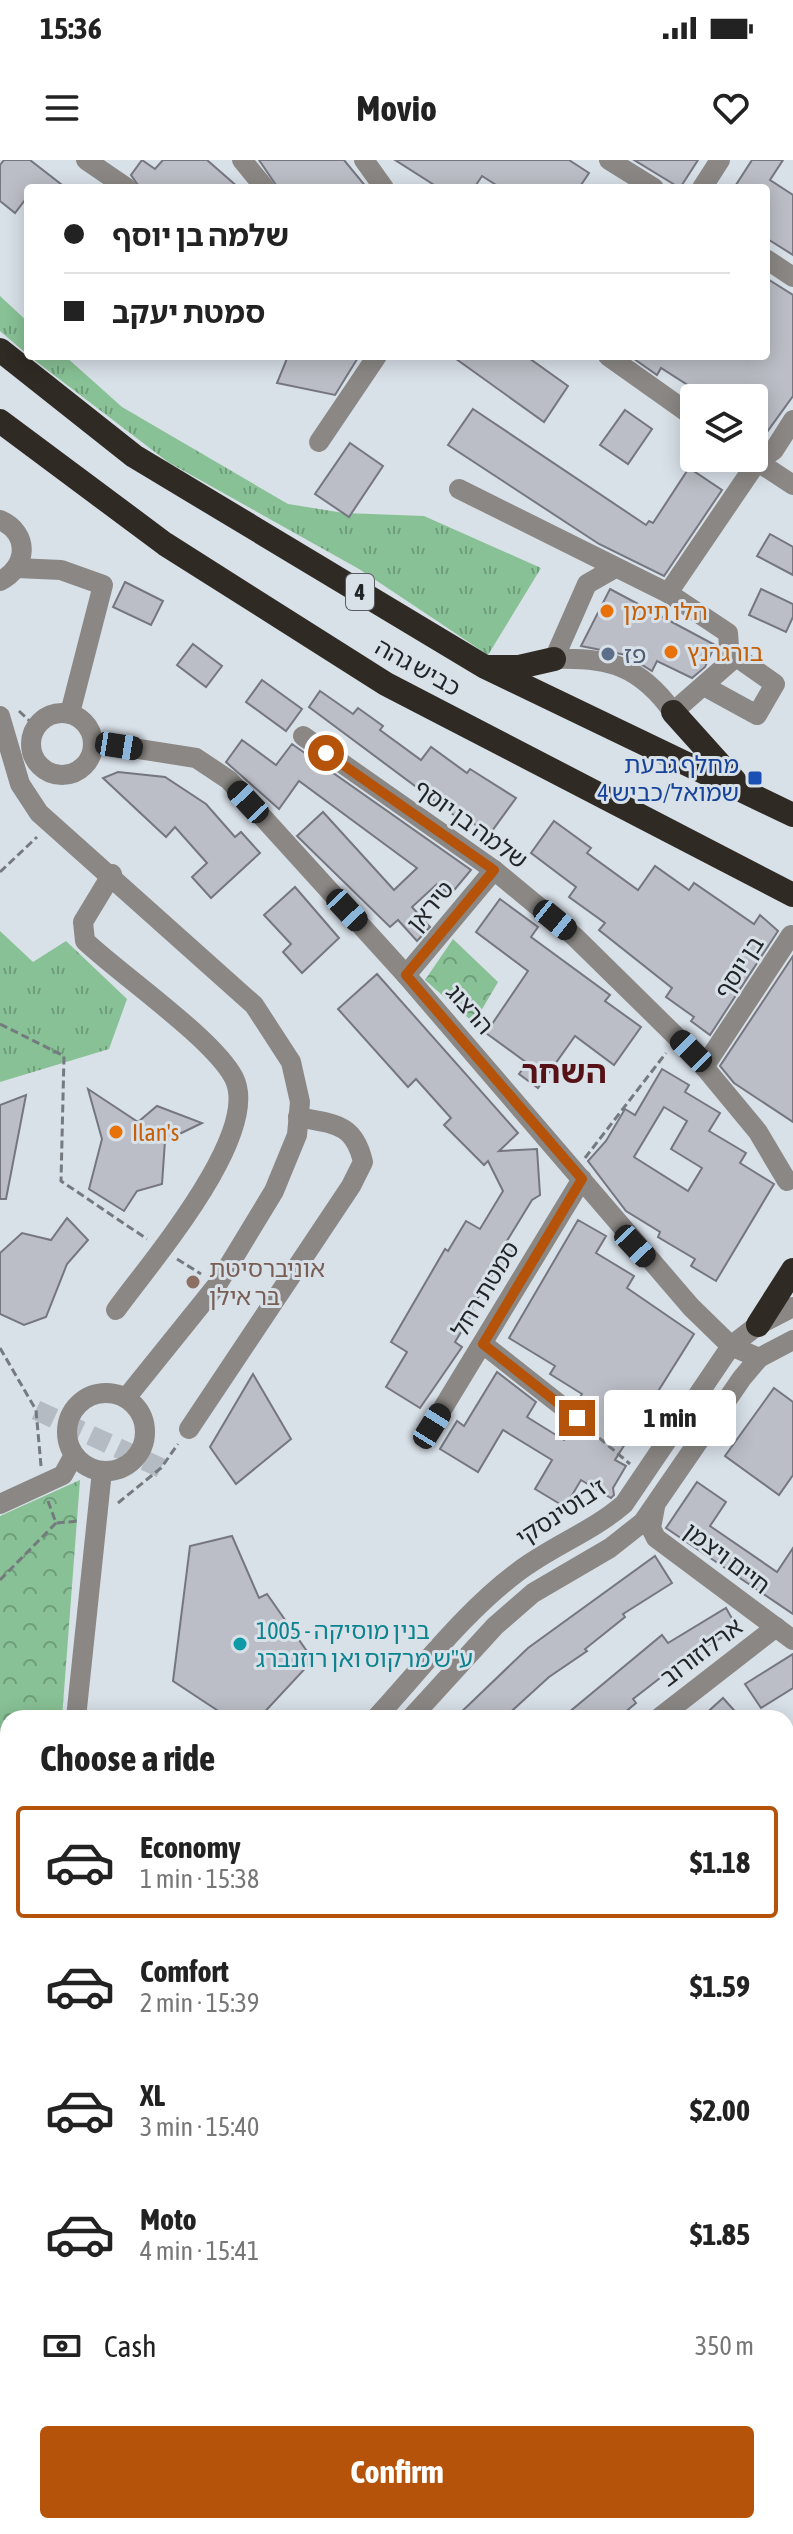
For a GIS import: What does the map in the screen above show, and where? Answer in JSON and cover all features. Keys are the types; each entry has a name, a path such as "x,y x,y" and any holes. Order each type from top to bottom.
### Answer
{"highway":[{"name":"כביש גהה","path":"0,350 134,456 485,667 629,739 793,815"},
{"name":"כביש גהה","path":"0,421 165,544 386,684 792,895"},
{"path":"485,667 519,667 554,659"},
{"path":"673,712 745,791"},
{"path":"758,1325 793,1270"}],"street":[{"path":"86,160 119,183 125,160"},
{"path":"242,160 262,184"},
{"path":"364,160 381,184"},
{"path":"609,160 648,184"},
{"path":"705,184 720,160"},
{"path":"770,262 793,277"},
{"path":"319,442 374,360"},
{"path":"614,360 680,407"},
{"path":"768,453 774,450 793,420"},
{"path":"768,469 793,485"},
{"path":"668,593 747,472"},
{"path":"459,489 668,593 728,633 730,662 673,712 660,694 625,667 595,657 554,659 587,584 615,568"},
{"path":"0,520 21,538 22,559 17,568 0,581"},
{"path":"17,568 61,570 103,585 70,713"},
{"path":"704,686 757,715 775,684 731,653"},
{"path":"70,713 86,723 94,742 88,762 71,774 50,774 35,760 30,740 40,721 49,715 70,713"},
{"path":"0,716 20,784 39,813 112,874 254,1005 291,1062 300,1102 297,1135 274,1191 217,1285 126,1398"},
{"name":"שלמה בן יוסף","path":"303,736 494,870 575,937 678,1037 758,1132 787,1181"},
{"name":"הרצוג","path":"94,742 196,758 229,780 406,975 579,1175 635,1246 731,1346"},
{"name":"טיראן","path":"406,975 494,870"},
{"path":"112,874 83,922 85,941 202,1042 234,1078 240,1113 231,1143 116,1310"},
{"name":"בן יוסף","path":"704,1067 791,935"},
{"path":"189,1429 351,1186 363,1162 358,1141 339,1125 298,1117"},
{"name":"סמטת רחל","path":"432,1426 483,1344 579,1175"},
{"name":"ז'בוטינסקי","path":"383,1710 477,1608 518,1572 607,1518 645,1477 731,1346 758,1325 793,1307"},
{"path":"418,1710 495,1626 533,1593 630,1535 655,1506 742,1378 759,1358 793,1340"},
{"path":"483,1344 577,1418"},
{"path":"731,1346 759,1358"},
{"path":"100,1393 126,1398 144,1423 144,1444 132,1462 123,1468 91,1469 74,1455 67,1430 77,1406 100,1393"},
{"path":"0,1504 63,1475 74,1455"},
{"path":"77,1710 102,1471"},
{"name":"חיים ויצמן","path":"655,1506 651,1528 656,1538 793,1640"},
{"name":"ארלוזורוב","path":"671,1710 776,1627"},
{"path":"80,1692 90,1710"}],"path":[{"path":"0,872 51,823"},
{"path":"0,1024 64,1056 61,1181 217,1285"},
{"path":"579,1175 678,1037"},
{"path":"0,1348 36,1410"},
{"path":"577,1418 645,1477"},
{"path":"161,1468 189,1429"},
{"path":"0,1580 56,1523"}],"green space":[{"path":"0,296 24,318 24,352 0,331"},
{"path":"34,360 69,360 122,407 288,504 344,513 424,516 541,568 488,655 359,569 168,462"},
{"path":"0,931 33,962 66,941 127,999 109,1049 0,1082"},
{"path":"453,939 498,982 474,1023 425,980"},
{"path":"80,1480 63,1710 0,1710 0,1516"}],"building":[{"path":"4,160 30,160 61,184 24,184 24,201 15,213 0,201 0,165"},
{"path":"142,160 155,169 163,160 207,160 234,184 137,184 131,175"},
{"path":"259,160 344,160 364,184 275,184"},
{"path":"395,160 569,160 589,173 582,184 495,184 482,176 477,184 433,184"},
{"path":"634,160 698,160 683,184 673,184"},
{"path":"752,160 783,160 770,180 793,195 793,255 770,241 770,184 737,184"},
{"path":"770,281 793,295 793,396 768,431 768,384 686,384 661,368 657,375 636,360 770,360"},
{"path":"286,360 357,360 335,395 277,383"},
{"path":"458,360 532,360 568,386 544,422"},
{"path":"473,409 646,525 649,521 653,523 686,472 695,472 722,490 664,576 599,544 448,445"},
{"path":"625,410 652,429 628,464 600,445"},
{"path":"350,443 383,466 349,517 315,494"},
{"path":"770,534 793,547 793,575 757,556"},
{"path":"125,582 163,601 151,625 113,607"},
{"path":"610,589 715,645 705,667 692,678 657,661 652,671 626,655 581,646"},
{"path":"761,589 793,604 793,617 786,632 749,615"},
{"path":"193,644 222,666 206,687 177,665"},
{"path":"262,680 302,709 286,731 246,702"},
{"path":"320,691 353,714 358,708 383,726 380,730 421,760 431,747 467,773 470,769 516,798 489,835 461,814 458,818 309,707"},
{"path":"242,740 276,765 292,744 471,870 450,895 437,884 412,907 430,927 417,941 398,920 390,927 297,836 323,812 394,890 417,868 299,781 279,809 226,762"},
{"path":"118,772 165,777 206,804 235,837 241,832 260,853 211,898 192,877 207,863 175,827 166,837 103,778"},
{"path":"554,821 591,848 587,853 638,890 655,866 689,890 694,883 754,924 760,915 778,931 710,1035 691,1021 694,1017 666,997 672,988 599,930 605,923 569,897 576,887 531,853"},
{"path":"295,887 339,938 302,973 283,952 291,944 264,915"},
{"path":"500,899 538,927 531,937 610,995 605,1001 641,1027 614,1065 575,1036 538,1088 519,1074 527,1063 486,1033 528,971 476,932"},
{"path":"793,956 793,1122 734,1083 720,1066"},
{"path":"377,974 518,1133 499,1151 537,1149 540,1195 532,1200 505,1244 514,1249 500,1273 495,1270 471,1309 474,1311 455,1342 462,1347 420,1408 386,1387 407,1352 391,1342 445,1249 448,1251 466,1221 480,1229 503,1191 488,1161 484,1165 444,1125 451,1118 416,1079 408,1087 338,1009"},
{"path":"662,1069 689,1085 685,1092 720,1113 709,1131 746,1153 740,1163 774,1184 716,1281 691,1266 695,1259 658,1237 660,1232 626,1211 588,1161 606,1141 625,1109 635,1115","holes":["664,1107 687,1121 671,1149 702,1168 688,1191 634,1157"]},
{"path":"88,1089 138,1122 157,1106 202,1123 165,1141 162,1184 137,1191 124,1211 89,1189 102,1139"},
{"path":"26,1095 6,1199 0,1199 0,1105"},
{"path":"67,1218 88,1240 67,1264 46,1317 24,1325 0,1314 0,1253 22,1233 51,1240"},
{"path":"578,1220 606,1236 596,1253 634,1276 627,1288 694,1334 615,1460 626,1466 613,1488 614,1495 611,1498 581,1480 565,1507 535,1489 552,1460 503,1430 478,1472 440,1449 457,1421 464,1426 497,1372 536,1402 527,1417 564,1440 571,1429 581,1430 588,1425 589,1412 577,1402 582,1394 550,1374 555,1366 509,1338"},
{"path":"253,1374 291,1439 236,1484 210,1447"},
{"path":"774,1388 793,1402 793,1475 779,1495 725,1456"},
{"path":"697,1482 726,1502 710,1526 777,1572 793,1548 793,1614 666,1528"},
{"name":"1005 - בנין מוסיקה ע\"ש מרקוס ואן רוזנברג","path":"232,1536 259,1598 267,1594 313,1660 266,1710 217,1710 173,1681 190,1546"},
{"path":"655,1556 672,1583 623,1614 625,1617 585,1649 587,1651 549,1677 513,1710 463,1710 528,1648"},
{"path":"726,1608 738,1629 691,1654 633,1699 636,1703 628,1710 572,1710 662,1635 668,1643"},
{"path":"793,1654 793,1688 761,1708 745,1684"},
{"path":"723,1698 734,1710 710,1710"}],"tunnel":[{"path":"36,1410 161,1468"}],"place":[{"name":"הלו תימן","path":"607,611"},
{"name":"בורגרנץ","path":"671,652"},
{"name":"פז","path":"608,654"},
{"name":"מחלף גבעת שמואל/כביש 4","path":"755,778"},
{"name":"Ilan's","path":"116,1132"},
{"name":"אוניברסיטת בר אילן","path":"193,1282"},
{"name":"1005 - בנין מוסיקה ע\"ש מרקוס ואן רוזנברג","path":"240,1644"}],"district":[{"name":"השחר","path":"564,1071"}],"route":[{"path":"326,753 494,870 406,975 582,1179 483,1344 577,1418"}]}
